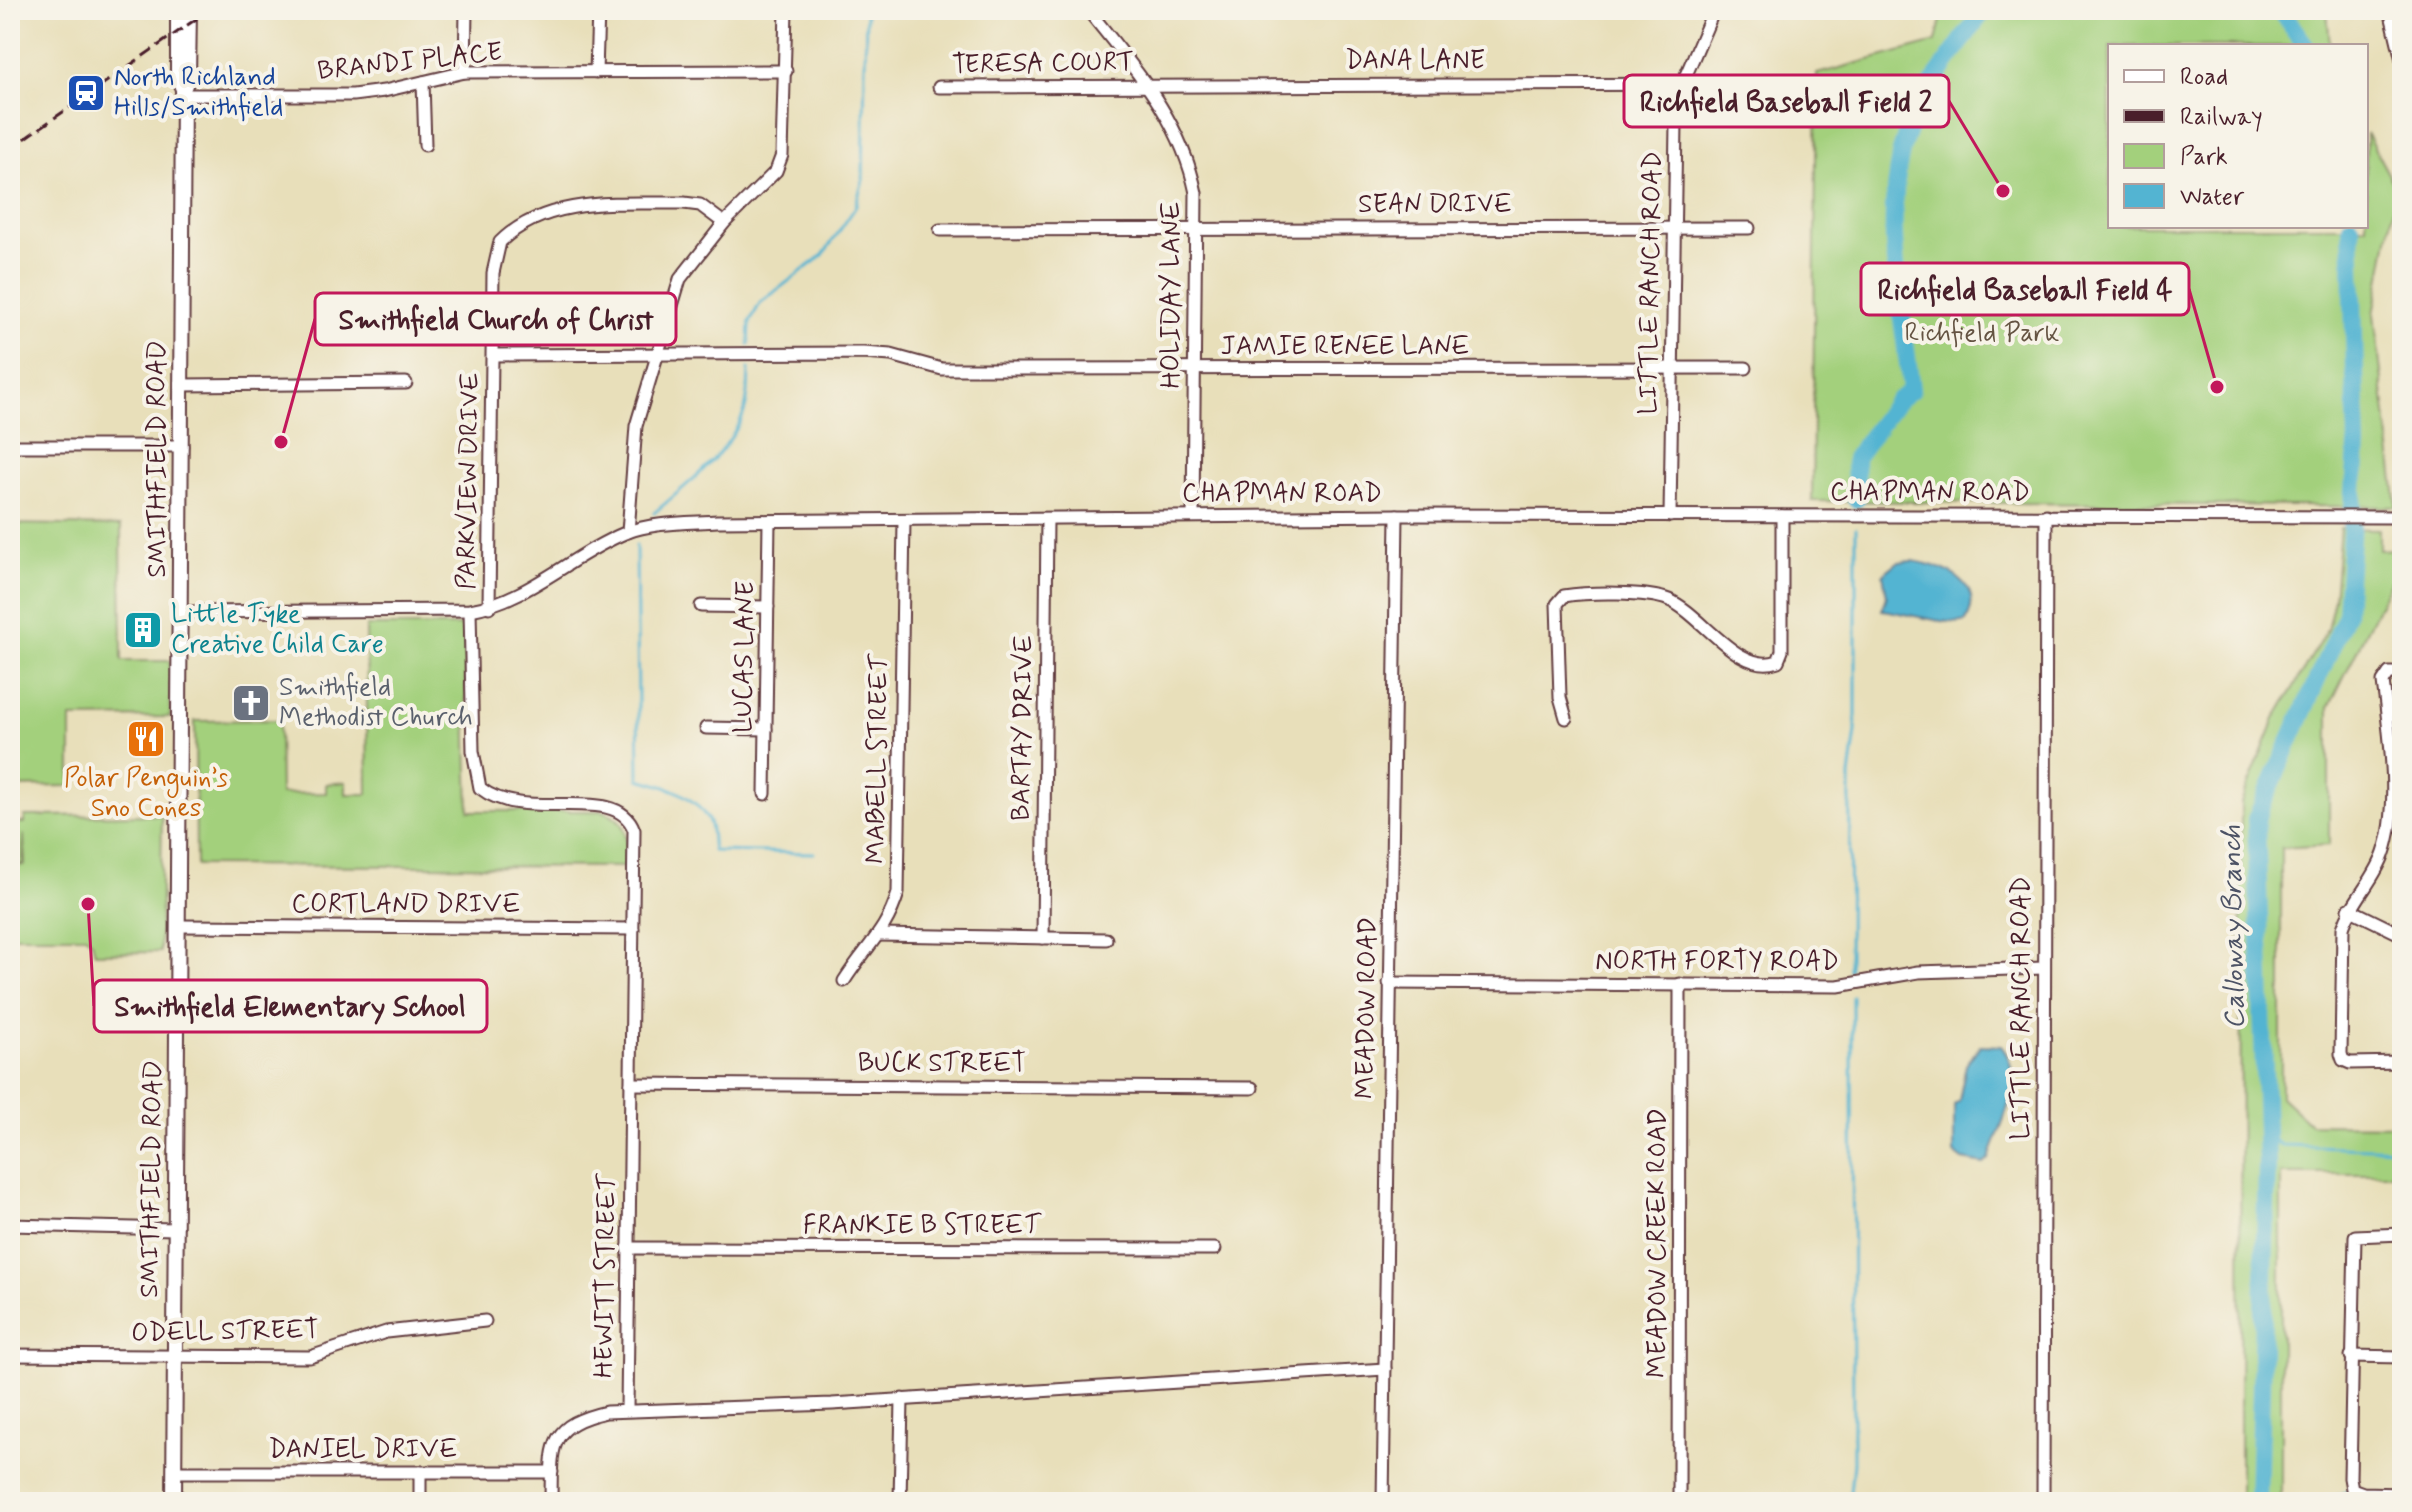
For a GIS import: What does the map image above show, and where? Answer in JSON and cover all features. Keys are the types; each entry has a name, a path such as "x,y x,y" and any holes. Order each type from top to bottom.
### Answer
{"main road":[{"name":"SMITHFIELD ROAD","path":"174,1502 182,612 183,92 178,77 178,10"},
{"name":"SMITHFIELD ROAD","path":"183,92 188,78 189,10"}],"street":[{"path":"465,72 466,10"},
{"path":"596,72 598,10"},
{"path":"628,532 636,426 680,279 724,223 767,182 782,155 786,10"},
{"name":"HOLIDAY LANE","path":"1088,10 1148,85 1165,110 1189,158 1196,193 1197,227 1193,516"},
{"name":"LITTLE RANCH ROAD","path":"1670,516 1676,124 1683,82 1714,10"},
{"path":"2390,10 2402,60"},
{"name":"BRANDI PLACE","path":"183,92 353,95 465,72 786,71"},
{"path":"423,82 425,145"},
{"name":"DANA LANE","path":"1148,85 1749,84"},
{"name":"TERESA COURT","path":"939,87 1148,85"},
{"name":"PARKVIEW DRIVE","path":"489,607 494,260 500,242 510,233 560,210 587,204 700,205 724,223"},
{"name":"SEAN DRIVE","path":"940,230 1749,228"},
{"name":"JAMIE RENEE LANE","path":"493,355 863,353 891,355 942,369 1746,368"},
{"path":"182,385 406,383"},
{"path":"10,446 182,446"},
{"name":"CHAPMAN ROAD","path":"182,612 470,610 489,607 628,532 678,524 1397,515 2398,517"},
{"name":"MEADOW ROAD","path":"1383,1502 1397,515"},
{"name":"LITTLE RANCH ROAD","path":"2043,1502 2046,515"},
{"path":"1566,718 1560,697 1557,604 1564,596 1666,599 1685,609 1719,642 1758,663 1768,665 1778,661 1782,651 1782,516"},
{"name":"BARTAY DRIVE","path":"1043,938 1047,519"},
{"name":"LUCAS LANE","path":"765,794 769,521"},
{"name":"MABELL STREET","path":"844,981 862,952 886,928 898,893 904,521"},
{"path":"701,606 768,607"},
{"name":"HEWITT STREET","path":"470,610 476,780 480,788 505,803 600,805 624,812 634,830 627,1410 742,1408 1385,1369"},
{"path":"2402,673 2389,673 2383,682 2389,702 2396,799 2384,854 2349,909 2342,946 2343,1060 2350,1063 2402,1062"},
{"path":"706,728 766,729"},
{"path":"2349,909 2402,935"},
{"name":"CORTLAND DRIVE","path":"180,926 633,929"},
{"path":"879,935 1106,939"},
{"name":"NORTH FORTY ROAD","path":"1389,983 1838,986 1918,972 2043,968"},
{"name":"MEADOW CREEK ROAD","path":"1679,1502 1680,984"},
{"name":"BUCK STREET","path":"631,1084 1252,1088"},
{"path":"10,1225 175,1229"},
{"path":"2402,1234 2355,1236 2351,1356 2352,1489 2363,1493 2402,1494"},
{"name":"FRANKIE B STREET","path":"628,1248 1215,1249"},
{"name":"ODELL STREET","path":"10,1355 310,1357 386,1332 485,1321"},
{"path":"2351,1356 2402,1357"},
{"path":"900,1502 902,1399"},
{"path":"551,1502 555,1443 570,1423 627,1410"},
{"name":"DANIEL DRIVE","path":"175,1472 552,1472"},
{"path":"420,1472 420,1502"}],"green space":[{"name":"Richfield Park","path":"1943,10 2327,10 2330,44 2108,44 2108,228 2368,228 2368,137 2397,190 2374,314 2397,507 1812,501 1817,74 1936,42"},
{"path":"10,524 121,526 122,661 170,661 170,717 71,718 71,786 10,787"},
{"path":"2340,528 2379,529 2379,550 2394,549 2392,579 2329,707 2329,845 2281,848 2281,1097 2310,1124 2402,1125 2402,1174 2281,1174 2281,1502 2240,1502 2241,803 2275,719 2327,630 2334,599"},
{"path":"366,626 464,626 469,811 603,811 623,826 626,867 196,865 195,721 279,720 280,794 326,793 326,784 346,782 346,794 368,794"},
{"path":"162,815 160,952 95,953 92,941 85,936 10,936 13,896 10,866 25,865 24,834 23,864 10,864 10,822 24,823 25,816"}],"water":[{"path":"1913,561 1948,572 1966,586 1971,596 1971,607 1966,621 1939,621 1882,610 1887,596 1883,574 1898,562"},
{"path":"1980,1045 2001,1046 2009,1059 2012,1073 2005,1117 1989,1159 1984,1164 1963,1160 1954,1153 1954,1105 1959,1101 1966,1065"}],"waterway":[{"path":"749,344 750,322 760,303 823,255 855,208 863,180 866,10"},
{"path":"1856,499 1855,458 1896,402 1911,390 1894,241 1896,181 1901,152 1914,116 1925,97 1984,10"},
{"name":"Calloway Branch","path":"2280,10 2305,44"},
{"name":"Calloway Branch","path":"2258,1502 2267,1164 2256,819 2346,614 2357,446 2351,228"},
{"path":"654,513 705,468 728,441 746,407 749,369"},
{"path":"1849,970 1850,776 1856,731 1856,528"},
{"path":"636,546 639,779 669,788 695,803 710,824 713,851 814,853"},
{"path":"1849,1502 1853,1463 1852,997"},
{"path":"2265,1134 2281,1145 2402,1149"},
{"name":"Calloway Branch","path":"2259,1478 2262,1502"},
{"path":"2320,1502 2349,1491"}],"railway":[{"path":"10,149 209,10"}],"place":[{"name":"North Richland Hills/Smithfield","path":"86,93"},
{"name":"Richfield Baseball Field 2","path":"2003,191"},
{"name":"Richfield Baseball Field 4","path":"2217,387"},
{"name":"Smithfield Church of Christ","path":"281,442"},
{"name":"Little Tyke Creative Child Care","path":"143,630"},
{"name":"Smithfield Methodist Church","path":"251,703"},
{"name":"Polar Penguin’s Sno Cones","path":"146,739"},
{"name":"Smithfield Elementary School","path":"88,904"}]}
